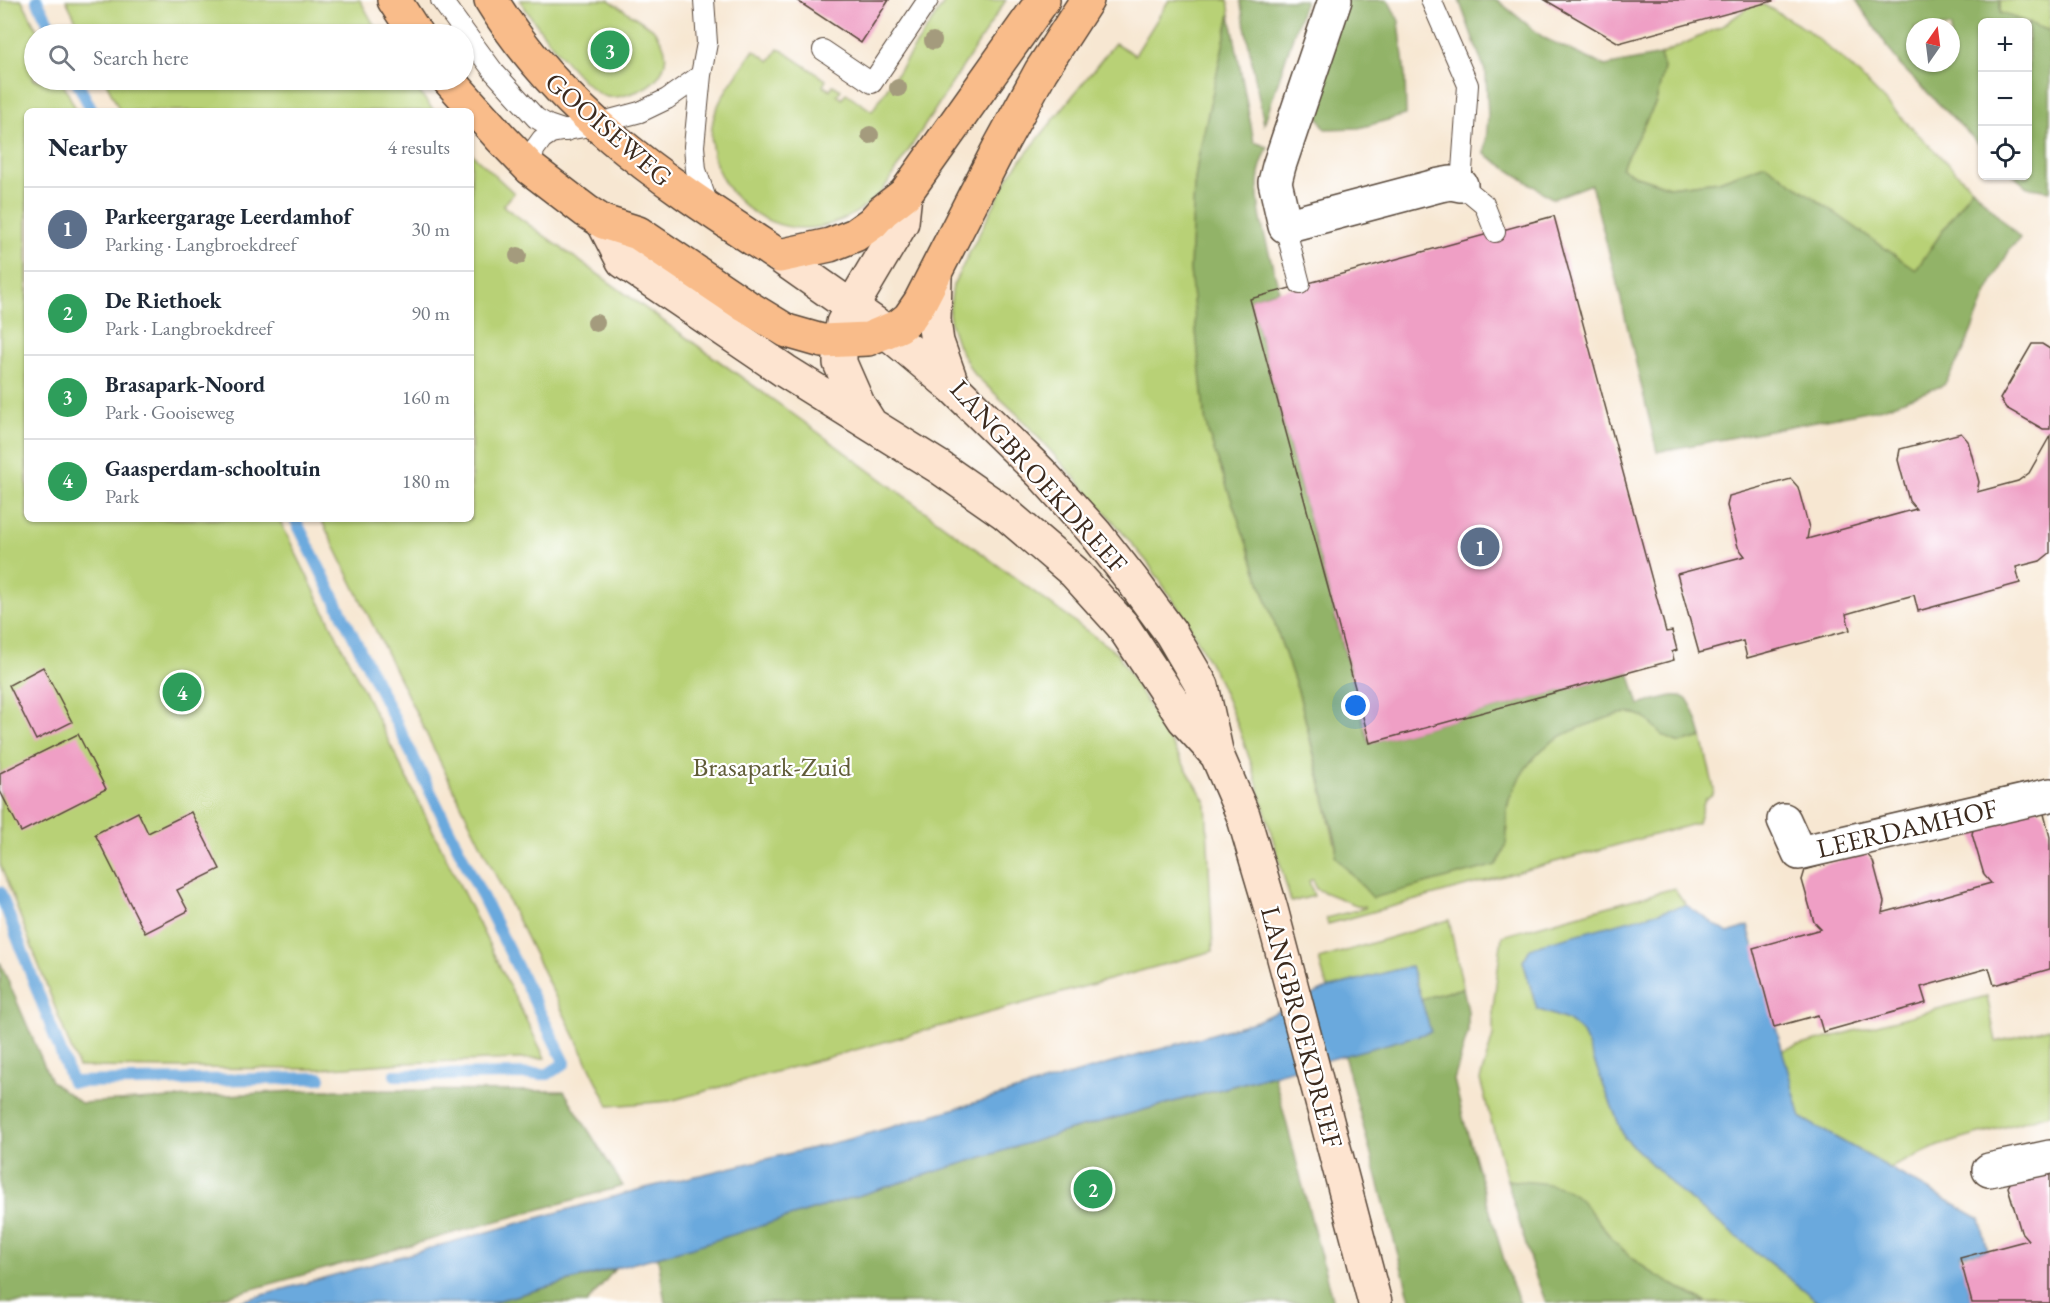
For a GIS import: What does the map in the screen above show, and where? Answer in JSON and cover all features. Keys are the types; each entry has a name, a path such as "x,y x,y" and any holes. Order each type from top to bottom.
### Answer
{"main road":[{"path":"394,0 410,24"},
{"name":"GOOISEWEG","path":"491,0 519,43 566,96 581,127 649,169 778,256"},
{"name":"LANGBROEKDREEF","path":"1043,0 905,194 902,222 843,323 840,363 858,404 873,427 939,467 1005,513 1074,572 1122,625 1184,719 1217,755"},
{"name":"LANGBROEKDREEF","path":"1087,0 1041,71 998,150 935,276 934,321 937,342 954,388 1041,472 1080,516 1165,624 1202,686 1217,755 1243,815 1270,909 1375,1303"},
{"path":"458,90 531,169 603,222 638,233 787,331 822,341 868,339 887,332 909,318 935,276"},
{"path":"778,256 820,248 855,236 905,194"},
{"path":"603,222 623,261 785,371 873,427"},
{"path":"778,256 887,332 954,388"}],"street":[{"path":"1335,0 1275,182 1286,226 1440,185 1451,183 1461,185"},
{"name":"LEERDAMHOF","path":"1784,820 1799,853 2050,795"},
{"path":"1989,1170 2050,1157"}],"lane":[{"path":"441,0 459,24"},
{"path":"704,0 707,44 701,75 694,146 696,170 710,210"},
{"path":"823,50 872,83 928,0"},
{"path":"1431,0 1468,85 1461,185 1484,204 1495,232"},
{"path":"474,45 494,72 537,118 548,125 581,127"},
{"path":"531,169 534,150 542,139 551,133 640,112 667,99 701,75"},
{"path":"1286,226 1300,284"}],"green space":[{"path":"0,0 22,0 34,24 24,24 24,90 66,90 75,108 24,108 24,522 280,522 545,1058 403,1063 317,1069 78,1067 0,864"},
{"path":"66,0 360,0 373,24 78,24"},
{"path":"520,0 609,0 652,28 665,50 663,69 657,78 638,91 618,97 604,96 595,91 571,68"},
{"path":"946,0 1006,0 883,190 876,197 850,216 831,224 811,228 790,227 771,222 738,200 725,184 717,166 712,147 712,126 723,96 754,50 770,61 778,49 783,51 826,80 823,86 830,90 833,85 841,90 837,95 842,99 846,93 872,111"},
{"path":"1169,0 1228,0 1230,14 1194,187 1190,269 1204,412 1208,432 1299,694 1337,852 1508,830 1508,803 1512,790 1518,777 1535,754 1565,732 1626,713 1642,716 1650,721 1659,732 1680,743 1702,737 1714,789 1713,794 1705,799 1698,823 1328,924 1326,918 1365,908 1316,889 1313,879 1309,881 1314,896 1291,902 1252,766 1237,723 1218,679 1187,621 1148,563 1102,508 1019,416 973,373 958,346 949,314 953,285 1010,174 1115,43 1135,55"},
{"path":"1240,0 1305,0 1264,124"},
{"path":"1342,0 1388,0 1399,21 1405,75 1406,115 1359,128 1325,129 1316,113 1319,81"},
{"path":"1459,0 1497,0 1544,38 1605,66 1660,55 1664,68 1656,102 1621,168 1637,176 1669,187 1719,181 1765,164 1916,270 1972,188 2020,238 2010,249 1987,292 1963,352 1944,385 1883,408 1657,452 1591,184 1553,199 1485,154 1488,117 1486,74"},
{"path":"1856,0 2000,0 2000,13 2015,18 1978,18 1978,143 1907,72 1960,72 1960,18 1906,18 1906,71"},
{"path":"2000,0 2050,0 2050,31 2032,25 2032,18 2014,18 2000,13"},
{"path":"1757,1 1806,29 1850,66 1972,188 1916,270 1765,164 1719,181 1669,187 1621,168 1656,102 1664,68 1660,55 1724,25"},
{"path":"1230,14 1254,142 1268,147 1260,171 1258,202 1279,290 1250,299 1369,743 1629,672 1639,705 1676,696 1689,701 1702,737 1680,743 1660,733 1643,717 1629,713 1614,716 1563,735 1543,748 1519,779 1509,799 1506,817 1507,838 1496,865 1373,898 1335,856 1337,845 1299,694 1208,432 1204,412 1190,269 1194,187"},
{"path":"2032,24 2050,31 2050,191 2027,187 2019,180 2032,180"},
{"path":"110,90 418,90 432,108 119,108"},
{"name":"Brasapark-Zuid","path":"474,156 514,193 503,206 804,422 1118,654 1206,802 1213,951 670,1101 609,1106 322,522 474,522"},
{"path":"1674,888 1686,905 1530,949 1523,961 1537,1009 1567,1020 1583,1033 1624,1137 1680,1192 1820,1303 1707,1303 1654,1275 1634,1260 1612,1239 1595,1217 1555,1186 1507,1180 1480,1080 1493,1036 1493,1008 1502,936"},
{"path":"1449,920 1463,988 1421,999 1411,966 1327,988 1319,959"},
{"path":"0,962 51,1081 81,1103 316,1090 564,1091 623,1186 202,1303 0,1303"},
{"path":"1463,988 1468,1011 1468,1032 1454,1080 1508,1274 1520,1303 1411,1303 1344,1055 1430,1032 1421,999"},
{"path":"1987,996 1996,1042 2050,1028 2050,1114 1938,1146 1890,1168 1801,1118 1782,1050"},
{"path":"1274,1075 1333,1303 665,1303 658,1257 1070,1130"},
{"path":"1507,1180 1533,1182 1568,1190 1591,1211 1614,1241 1636,1261 1681,1290 1707,1303 1546,1303 1532,1266"},
{"path":"615,1269 587,1303 489,1303"}],"water":[{"path":"1686,905 1728,933 1748,926 1801,1118 1980,1219 1988,1251 1960,1255 1972,1303 1820,1303 1680,1192 1624,1137 1583,1033 1567,1020 1537,1009 1523,961 1530,949 1541,944"},
{"path":"1411,966 1431,1032 1070,1130 693,1247 489,1303 234,1303 641,1189 850,1139 1257,1021 1327,988"}],"building":[{"path":"796,0 889,0 861,43"},
{"path":"1545,0 1773,0 1773,1 1619,43"},
{"path":"1554,216 1666,632 1672,631 1677,650 1672,652 1674,660 1370,743 1250,299"},
{"path":"2032,344 2042,344 2050,349 2050,429 2043,429 2006,408 2000,399"},
{"path":"1961,433 1968,441 1979,482 1977,492 2018,481 2029,473 2050,436 2050,553 2040,561 2016,567 2020,583 1918,611 1914,595 1888,602 1846,614 1850,630 1747,658 1743,641 1699,653 1677,574 1745,556 1738,547 1727,506 1729,496 1791,479 1798,487 1809,528 1807,539 1916,509 1909,501 1898,460 1900,449"},
{"path":"43,667 72,722 36,740 9,685"},
{"path":"78,734 106,789 21,832 0,791 0,773"},
{"path":"2036,807 2044,814 2050,837 2050,969 1994,985 1989,968 1921,987 1926,1003 1823,1032 1818,1015 1774,1027 1753,948 1821,929 1814,922 1802,880 1805,870 1866,853 1873,861 1884,902 1882,913 1941,897 1991,883 1984,875 1972,834 1975,823"},
{"path":"138,812 148,833 191,812 220,869 177,890 188,911 145,933 95,834"},
{"path":"2050,1170 2050,1303 1972,1303 1960,1258 2028,1240 2021,1232 2008,1187 2012,1180"}],"waterway":[{"path":"37,0 49,24"},
{"path":"81,90 90,108"},
{"path":"296,522 565,1063 548,1074 395,1075"},
{"path":"0,892 72,1082 320,1078"}],"place":[{"name":"Brasapark-Noord","path":"610,50"},
{"name":"Parkeergarage Leerdamhof","path":"1480,547"},
{"name":"Gaasperdam-schooltuin","path":"182,692"},
{"name":"De Riethoek","path":"1093,1189"}]}
